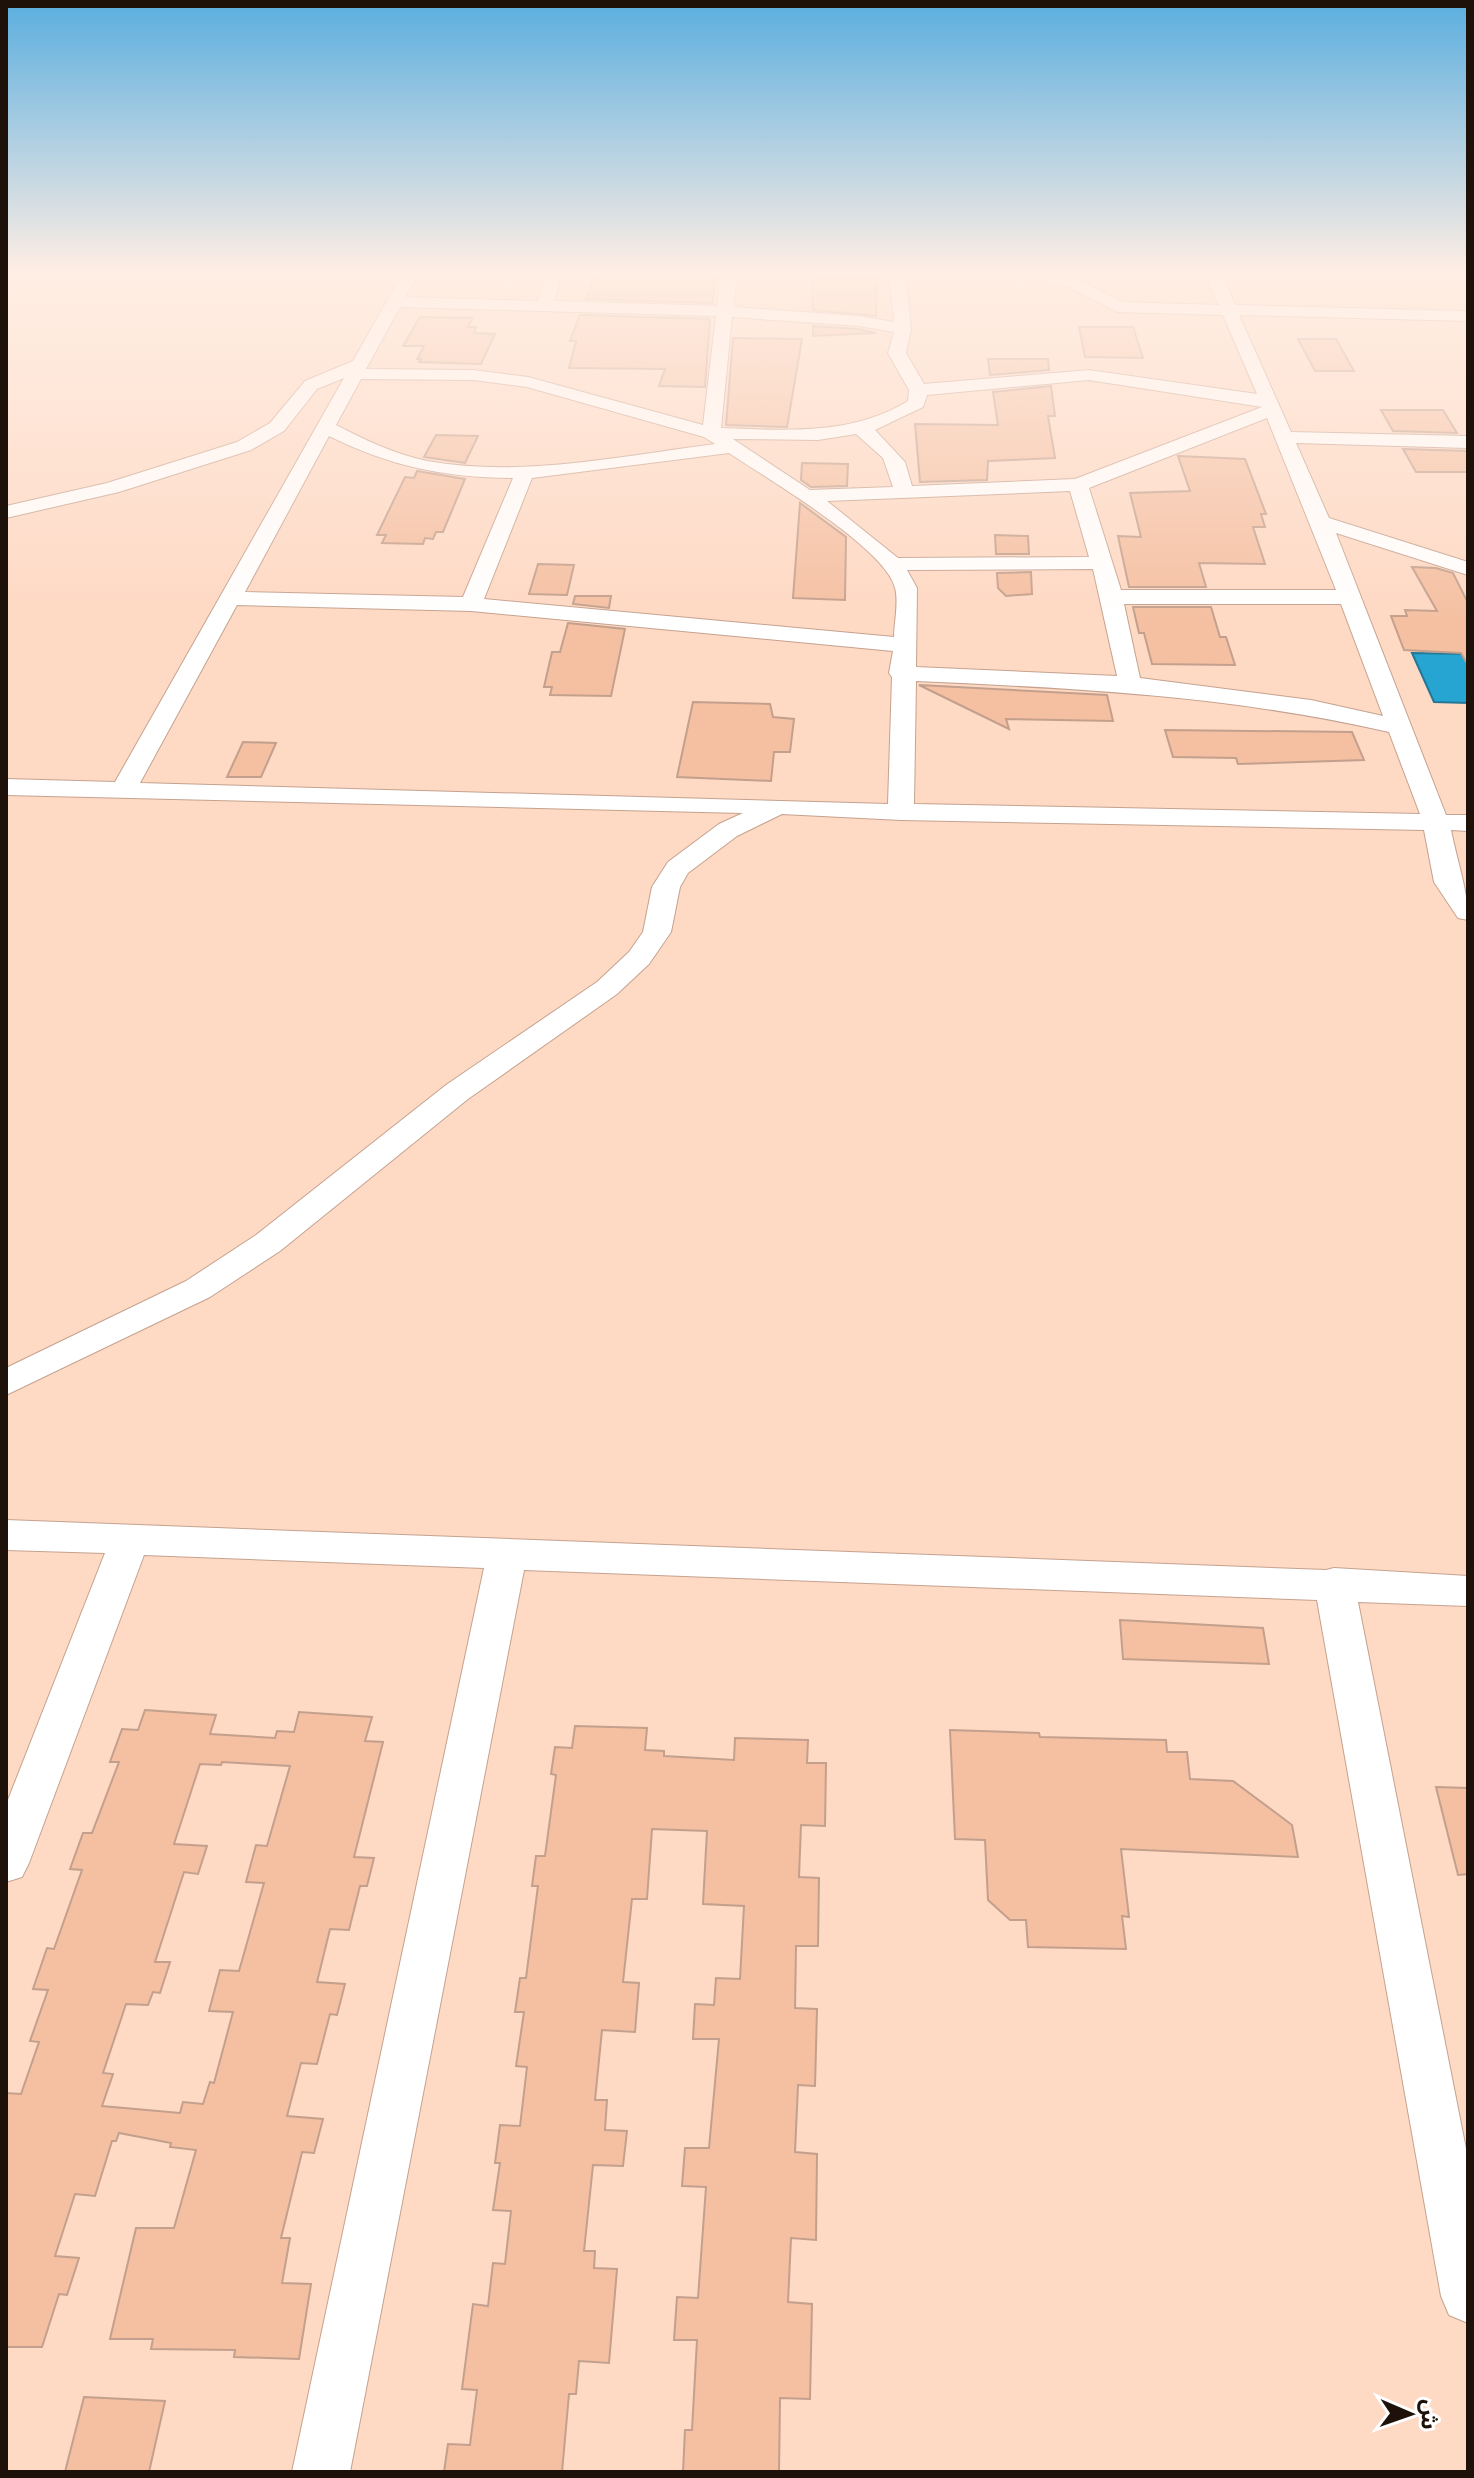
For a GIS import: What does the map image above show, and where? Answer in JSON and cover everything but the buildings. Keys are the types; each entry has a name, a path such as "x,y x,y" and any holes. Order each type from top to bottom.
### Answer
{"street":[{"path":"6,512 112,488 225,454 277,427 308,389"},
{"path":"124,789 349,389"},
{"path":"552,389 711,433 844,521 893,564 906,588 901,673 901,812"},
{"path":"711,433 715,389"},
{"path":"711,433 785,434 859,428 900,416 917,403 918,390 934,389"},
{"path":"1171,389 1269,405"},
{"path":"1262,389 1321,522 1347,597 1436,823 1448,882 1468,912"},
{"path":"807,496 1078,485 1269,405"},
{"path":"327,428 370,453 451,469 524,474 598,468 735,447"},
{"path":"859,428 894,458 900,469 903,492"},
{"path":"1282,437 1468,442"},
{"path":"471,604 524,474"},
{"path":"1078,485 1112,597 1130,684"},
{"path":"1321,522 1468,569"},
{"path":"893,564 1102,563"},
{"path":"1112,597 1347,597"},
{"path":"231,598 471,604 903,645"},
{"path":"901,673 1130,684 1311,707 1398,727"},
{"path":"6,787 780,806 901,812 1468,823"},
{"path":"6,1383 198,1289 268,1243 457,1092 607,988 639,958 657,932 666,887 678,868 728,830 780,806"},
{"path":"6,1535 1334,1583 1468,1591"},
{"path":"6,1863 130,1539"},
{"path":"321,2472 507,1552"},
{"path":"1334,1583 1468,2296"}],"water":[{"path":"1412,653 1468,654 1468,703 1434,702"}]}
